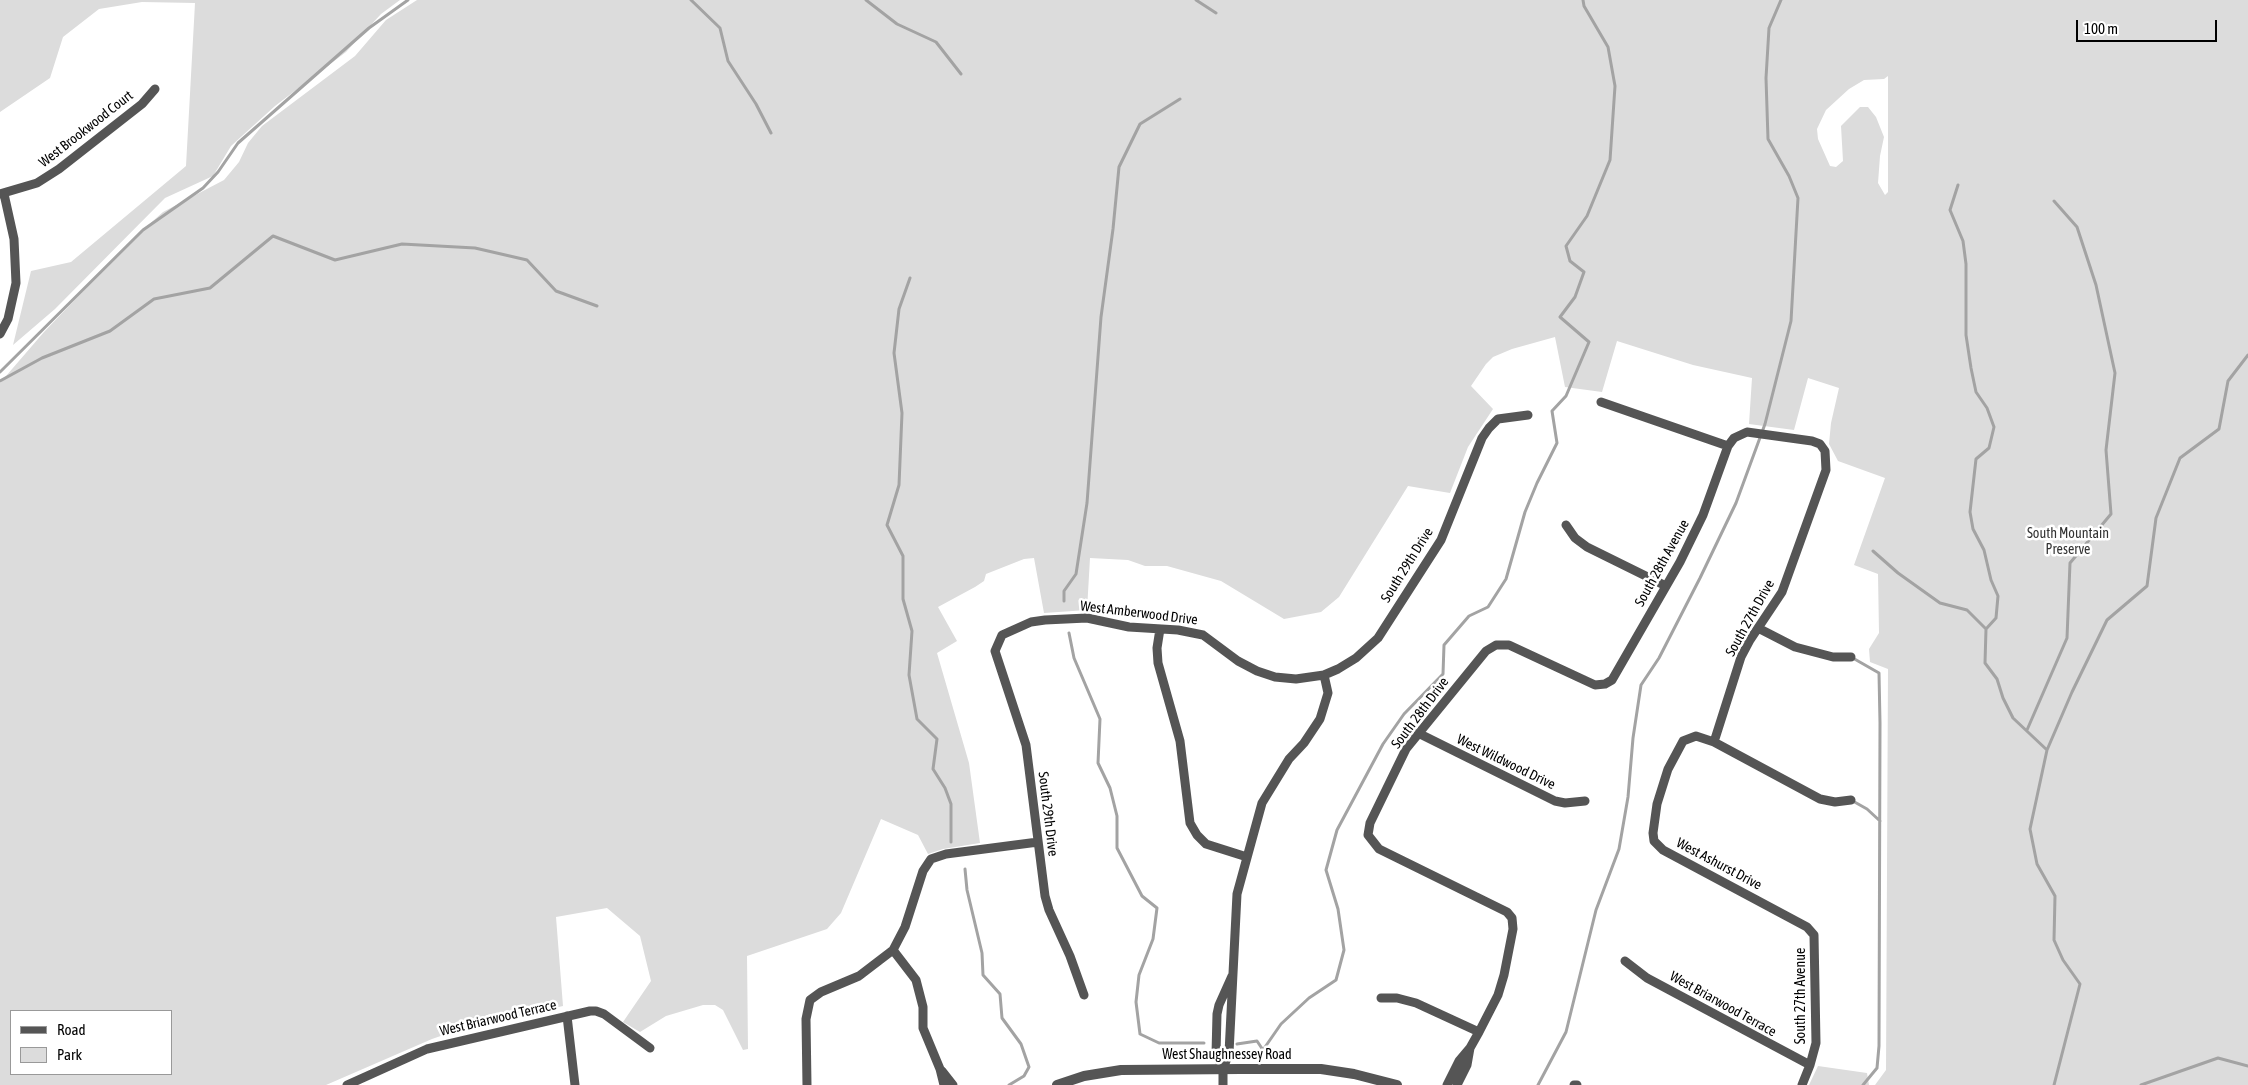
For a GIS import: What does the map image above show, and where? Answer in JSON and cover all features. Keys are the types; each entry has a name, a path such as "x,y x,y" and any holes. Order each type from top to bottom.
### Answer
{"street":[{"name":"West Brookwood Court","path":"2,194 37,183 60,169 142,104 155,89"},
{"path":"0,334 8,318 16,284 14,239 2,194"},
{"path":"1601,402 1728,446"},
{"name":"South 29th Drive","path":"1324,675 1356,658 1378,638 1441,540 1482,438 1489,428 1498,419 1528,415"},
{"name":"South 27th Drive","path":"1714,742 1741,657 1782,592 1826,470 1827,461 1825,450 1820,444 1812,440 1747,432 1740,435 1728,446"},
{"name":"South 28th Avenue","path":"1496,645 1509,645 1584,682 1595,685 1605,684 1612,680 1704,515 1728,446"},
{"path":"1566,525 1575,538 1587,547 1666,586"},
{"name":"West Amberwood Drive","path":"1002,635 1032,622 1087,618 1129,627 1178,630 1203,635 1238,661 1257,671 1275,677 1296,679 1324,675"},
{"path":"1758,628 1809,652 1833,657 1851,657"},
{"path":"1160,629 1158,663 1180,741 1190,823 1197,836 1206,844 1247,857"},
{"name":"South 29th Drive","path":"1002,635 995,651 1026,744 1038,842 1049,910 1070,956 1084,995"},
{"name":"South 28th Drive","path":"1479,1032 1501,986 1513,929 1512,918 1507,912 1379,849 1368,835 1370,823 1406,749 1486,650 1496,645"},
{"path":"1223,1085 1223,1069 1229,1053 1234,989 1232,974 1237,894 1262,803 1289,759 1320,719 1328,693 1324,675"},
{"name":"West Wildwood Drive","path":"1418,733 1555,801 1565,803 1585,801"},
{"name":"West Ashurst Drive","path":"1714,742 1696,736 1683,741 1668,769 1657,804 1653,833 1654,841 1663,850 1807,927 1814,935"},
{"path":"1714,742 1820,798 1835,802 1850,800"},
{"path":"807,1085 806,1019 810,1000 821,992 859,976 893,950 905,927 924,871 931,859 946,854 1038,842"},
{"name":"South 27th Avenue","path":"1802,1085 1816,1043 1814,935"},
{"path":"893,950 916,980 923,1007 924,1028 940,1069 944,1085"},
{"name":"West Briarwood Terrace","path":"1626,961 1647,978 1810,1065"},
{"path":"1223,1069 1216,1054 1217,1024 1219,1005 1232,974"},
{"path":"1381,998 1397,998 1416,1003 1479,1032 1458,1073 1447,1085"},
{"name":"West Briarwood Terrace","path":"347,1085 427,1049 596,1011 650,1048"},
{"path":"567,1016 575,1085"},
{"path":"1217,1024 1230,1025"},
{"path":"940,1069 953,1085"},
{"name":"West Shaughnessey Road","path":"1057,1085 1084,1076 1121,1070 1223,1069 1321,1069 1354,1074 1397,1085"},
{"path":"1457,1085 1458,1073"}],"green space":[{"path":"0,0 400,0 381,14 346,52 275,106 231,146 213,176 165,198 55,309 13,345 31,271 71,262 186,166 195,3 142,2 99,9 63,37 50,78 0,112"},
{"name":"South Mountain Preserve","path":"417,0 2248,0 2248,1085 1875,1085 1886,1070 1888,669 1870,662 1869,649 1879,633 1878,574 1854,565 1885,478 1838,461 1829,444 1831,423 1839,388 1808,378 1794,430 1749,424 1752,378 1693,365 1617,341 1602,392 1565,387 1555,337 1512,349 1493,357 1486,364 1471,386 1493,409 1468,447 1450,493 1408,486 1339,597 1321,612 1284,619 1221,581 1167,566 1145,566 1128,560 1090,558 1087,610 1044,613 1034,558 1024,559 986,574 984,581 938,607 957,641 937,653 969,763 980,843 943,849 928,854 918,835 881,819 841,913 827,929 747,956 748,1049 743,1050 723,1010 715,1005 703,1005 666,1016 640,1032 623,1022 651,981 640,936 607,908 556,917 563,1006 458,1030 432,1039 326,1085 0,1085 0,383 44,332 135,237 163,212 224,180 239,162 248,143 262,126 355,56 386,20","holes":["1888,76 1888,192 1885,195 1878,183 1880,156 1884,137 1876,117 1868,107 1860,107 1841,126 1843,161 1836,167 1830,166 1818,139 1817,129 1826,110 1849,89 1864,80 1884,79"]},
{"path":"1818,1066 1867,1073 1869,1085 1809,1085"}],"waterway":[{"path":"0,372 143,230 203,188 218,172 238,143 369,28 408,0"},
{"path":"691,0 720,28 728,61 756,104 771,133"},
{"path":"866,0 897,24 936,42 961,74"},
{"path":"1196,0 1216,13"},
{"path":"1237,1044 1257,1041 1263,1050 1281,1024 1309,998 1336,980 1344,950 1338,909 1326,870 1337,830 1383,744 1404,714 1443,674 1444,645 1469,616 1488,607 1506,579 1525,512 1557,443 1552,411 1566,396 1589,342 1560,317 1575,297 1584,272 1570,261 1566,246 1587,216 1610,160 1615,86 1608,47 1584,6 1583,0"},
{"path":"1538,1085 1566,1032 1596,910 1619,849 1628,797 1633,738 1641,685 1659,658 1736,503 1765,424 1791,321 1798,198 1789,176 1768,139 1766,78 1769,28 1781,0"},
{"path":"1064,601 1064,591 1076,574 1087,503 1101,317 1119,167 1140,124 1180,99"},
{"path":"1958,185 1950,210 1963,241 1966,264 1966,335 1976,392 1987,408 1994,427 1989,448 1976,459 1970,512 1973,529 1984,550 1991,580 1998,596 1996,618 1986,629 1985,663 1997,679 2003,698 2013,718 2047,750 2030,829 2037,864 2055,896 2054,940 2063,960 2080,984 2054,1085"},
{"path":"2027,730 2067,638 2070,563 2111,514 2106,450 2115,373 2096,285 2077,227 2054,201"},
{"path":"0,381 42,358 110,331 154,299 210,288 273,236 335,260 402,244 475,248 527,260 556,291 597,306"},
{"path":"910,278 899,309 894,353 902,413 899,485 887,525 903,556 903,599 912,631 909,675 917,719 937,739 933,769 945,788 951,804 951,842"},
{"path":"2047,750 2072,692 2107,620 2147,586 2156,518 2180,458 2219,429 2228,381 2248,355"},
{"path":"1873,551 1898,573 1940,603 1967,610 1986,629"},
{"path":"1069,633 1074,658 1100,719 1098,763 1110,788 1117,816 1117,848 1142,896 1157,908 1153,939 1139,975 1136,1002 1140,1034 1159,1043 1204,1043"},
{"path":"1851,657 1879,673 1879,1046 1877,1068 1863,1085"},
{"path":"1851,800 1867,809 1880,821"},
{"path":"965,869 967,890 982,953 983,975 1000,994 1002,1018 1021,1044 1029,1067 1024,1076 1009,1085"},
{"path":"2141,1085 2218,1058 2248,1066"}]}
